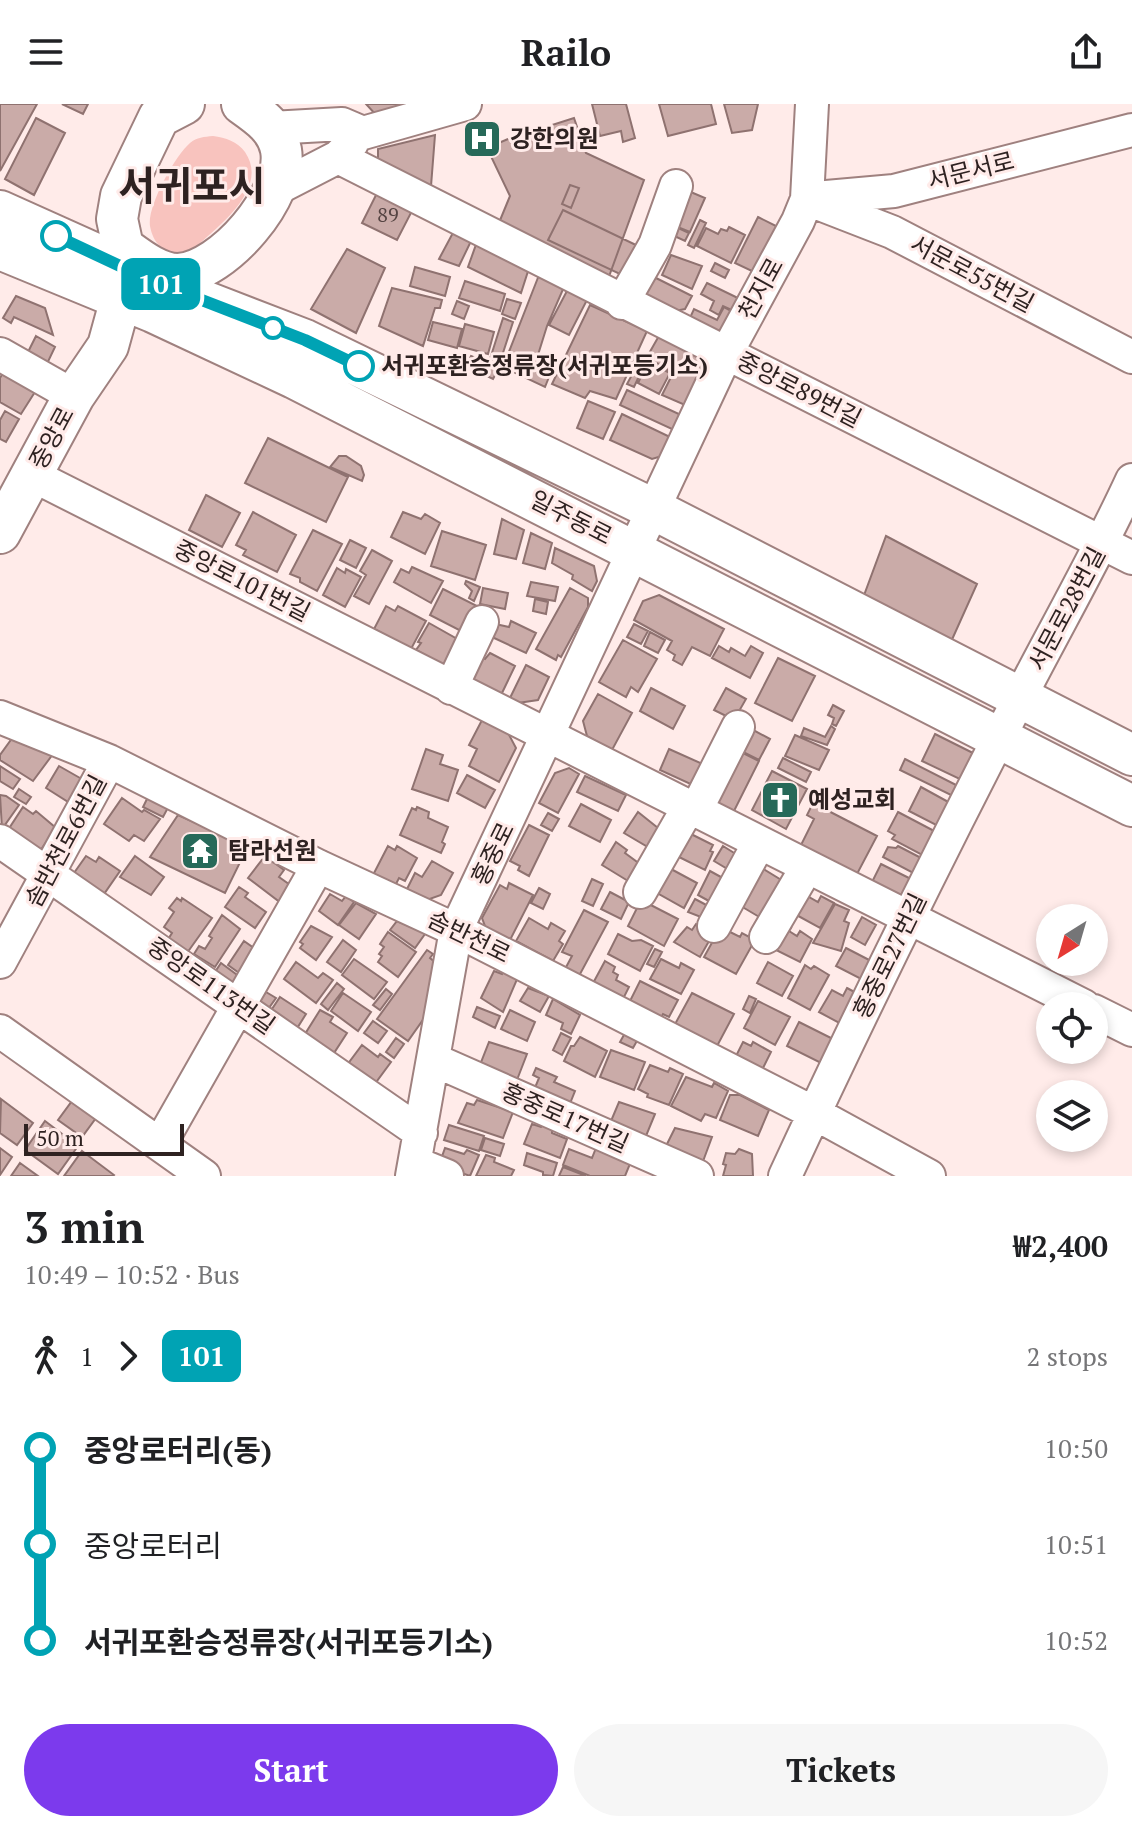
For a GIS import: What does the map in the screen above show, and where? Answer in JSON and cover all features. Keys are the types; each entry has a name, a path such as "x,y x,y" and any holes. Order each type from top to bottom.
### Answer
{"main road":[{"path":"167,108 121,196 117,219 157,277 239,285 260,323"},
{"path":"157,277 274,190 281,170 281,148 263,114"},
{"path":"45,230 84,221 121,196"},
{"name":"일주동로","path":"0,211 305,340 653,509 1132,755"},
{"name":"일주동로","path":"0,249 157,277 294,378 1132,806"},
{"name":"중앙로","path":"0,533 74,396 157,277"}],"street":[{"path":"263,114 342,120 465,104"},
{"name":"천지로","path":"635,551 726,354 807,199 812,104"},
{"path":"274,190 338,157 342,120"},
{"name":"서문서로","path":"807,199 894,191 1132,130"},
{"name":"중앙로89번길","path":"338,157 1132,558"},
{"path":"622,303 655,245 676,186"},
{"name":"서문로55번길","path":"807,199 892,232 1132,357"},
{"path":"0,354 74,396"},
{"name":"중앙로101번길","path":"32,475 1056,992"},
{"name":"서문로28번길","path":"999,738 1103,543 1132,480"},
{"name":"홍중로","path":"416,1157 456,930 635,551"},
{"path":"451,688 482,622"},
{"name":"솜반천로","path":"0,717 109,761 318,866 456,930 814,1113 929,1176"},
{"path":"640,892 692,810 738,727"},
{"name":"홍중로27번길","path":"785,1176 908,917 999,738"},
{"name":"솜반천로6번길","path":"0,962 109,761"},
{"name":"중앙로113번길","path":"0,841 239,1005 416,1157 447,1176"},
{"path":"714,926 759,843"},
{"path":"160,1144 318,866"},
{"path":"766,937 807,867"},
{"path":"1108,1018 1132,1030"},
{"path":"0,1031 204,1176"},
{"name":"홍중로17번길","path":"434,1060 697,1176"}],"shaded area":[{"path":"213,136 231,141 245,152 251,166 251,180 246,193 228,218 195,248 180,253 166,251 156,241 150,226 157,194 184,149 198,138"}],"building":[{"path":"0,104 37,104 0,171"},
{"path":"62,104 88,104 83,114"},
{"path":"366,104 409,104 377,116"},
{"path":"592,104 626,104 635,138 623,142 621,131 600,136"},
{"path":"659,104 711,104 716,124 668,136"},
{"path":"724,104 758,104 752,130 732,133"},
{"path":"36,118 65,133 34,195 5,179"},
{"path":"574,118 586,153 644,180 607,282 496,230 510,196 487,148"},
{"path":"435,135 430,199 378,166 378,149"},
{"path":"570,185 579,188 571,208 562,204"},
{"path":"379,189 414,207 397,240 362,223"},
{"path":"686,190 705,198 690,232 675,226"},
{"path":"563,210 636,245 622,275 548,240"},
{"path":"758,217 778,227 756,273 735,263"},
{"path":"700,220 706,223 694,248 688,245"},
{"path":"674,226 689,233 685,241 670,234"},
{"path":"729,227 745,235 731,263 697,246 706,228 718,234 721,229 727,231"},
{"path":"455,229 473,237 459,266 439,259"},
{"path":"478,239 530,265 521,293 468,267"},
{"path":"347,249 385,268 356,333 311,309"},
{"path":"671,255 702,266 692,289 662,275"},
{"path":"715,263 729,270 725,278 711,271"},
{"path":"415,267 450,277 445,296 410,286"},
{"path":"648,274 692,296 685,309 675,311 639,294"},
{"path":"539,275 564,287 537,358 553,367 545,387 503,367"},
{"path":"465,281 505,294 500,311 459,298"},
{"path":"707,283 742,300 736,312 723,306 719,315 710,310 714,301 701,294"},
{"path":"392,288 442,300 440,308 435,308 423,346 379,326"},
{"path":"568,289 588,298 569,335 549,325"},
{"path":"16,296 45,308 53,335 14,317 11,323 3,318"},
{"path":"507,299 521,303 515,319 502,314"},
{"path":"457,301 469,306 464,319 452,314"},
{"path":"590,305 647,331 616,399 590,391 585,398 552,384"},
{"path":"724,307 735,313 719,334 689,320 694,309 717,320"},
{"path":"503,318 513,322 500,362 490,359"},
{"path":"433,322 462,329 457,348 428,340"},
{"path":"465,324 494,332 488,354 459,346"},
{"path":"660,334 700,354 704,368 685,405 662,395 673,373 647,357"},
{"path":"36,336 55,347 45,368 25,358"},
{"path":"471,356 499,368 493,379 466,366"},
{"path":"648,362 670,373 659,394 638,383"},
{"path":"4,371 40,384 21,414 0,402 0,378"},
{"path":"634,371 640,374 634,387 627,384"},
{"path":"627,390 681,415 674,430 620,405"},
{"path":"588,401 615,412 603,439 577,428"},
{"path":"5,411 19,419 6,442 0,439 0,420"},
{"path":"622,414 670,437 662,456 652,459 610,440"},
{"path":"268,438 348,477 326,522 245,483"},
{"path":"339,456 346,456 361,466 362,481 330,467"},
{"path":"206,495 240,513 222,547 189,530"},
{"path":"253,512 296,535 277,572 243,555 246,550 236,545"},
{"path":"403,512 421,519 425,514 440,523 425,554 391,537"},
{"path":"502,519 524,530 516,559 494,554"},
{"path":"313,530 342,544 317,591 290,574"},
{"path":"442,531 486,545 475,580 431,566"},
{"path":"531,533 552,543 545,569 523,563"},
{"path":"886,536 977,584 950,644 863,598"},
{"path":"350,540 366,548 356,568 340,560"},
{"path":"555,548 594,566 597,581 592,591 552,563"},
{"path":"372,550 392,561 369,604 354,596 366,575 360,571"},
{"path":"412,567 443,581 431,603 394,582 401,569 409,573"},
{"path":"337,568 361,577 345,607 323,595"},
{"path":"466,581 480,587 474,601 469,598 472,591 465,584"},
{"path":"531,582 558,587 555,601 527,596"},
{"path":"483,588 508,593 505,609 480,604"},
{"path":"570,588 588,598 588,607 561,657 558,655 556,660 536,649"},
{"path":"443,589 479,607 461,631 430,615"},
{"path":"659,595 724,629 710,656 692,647 682,665 673,660 675,655 667,650 672,641 634,620 643,601"},
{"path":"535,599 548,602 546,614 533,611"},
{"path":"386,606 395,611 398,606 426,621 411,649 374,629"},
{"path":"511,621 536,633 526,653 492,637 491,623 509,627"},
{"path":"429,623 466,644 454,671 416,650"},
{"path":"634,624 648,631 641,644 627,637"},
{"path":"650,632 665,640 658,653 644,646"},
{"path":"623,640 657,659 638,692 631,687 626,697 599,682"},
{"path":"719,646 729,652 731,648 745,656 751,646 763,653 750,678 712,658"},
{"path":"490,653 515,666 501,695 468,677 478,655 485,659"},
{"path":"778,658 815,676 792,721 755,703"},
{"path":"526,665 549,677 538,700 518,703 510,698"},
{"path":"651,688 685,706 673,729 640,711"},
{"path":"726,688 746,699 734,720 714,710"},
{"path":"598,694 632,713 612,750 587,736 583,721"},
{"path":"833,705 844,711 836,726 832,724 834,718 828,715"},
{"path":"482,720 508,733 516,748 499,782 469,766 477,749 469,745"},
{"path":"744,725 770,739 759,760 733,747"},
{"path":"831,726 835,729 827,745 801,736 804,728 825,737"},
{"path":"935,734 979,756 966,782 922,761"},
{"path":"795,735 829,750 819,770 785,756"},
{"path":"13,737 53,754 33,781 0,760 0,755"},
{"path":"426,749 443,755 440,764 458,770 448,801 412,789"},
{"path":"669,749 707,766 697,787 660,770"},
{"path":"735,749 759,761 733,813 709,801"},
{"path":"783,758 811,772 806,782 778,768"},
{"path":"905,759 962,788 957,798 900,770"},
{"path":"0,766 20,779 13,789 0,781"},
{"path":"59,766 87,782 73,805 46,788"},
{"path":"569,768 579,774 558,813 539,803 555,773"},
{"name":"예성교회","path":"772,771 807,789 786,829 752,810"},
{"path":"467,775 495,790 485,808 457,793"},
{"path":"585,776 626,795 618,811 577,792"},
{"path":"921,787 952,804 940,827 909,811"},
{"path":"19,789 31,797 26,804 14,797"},
{"path":"151,791 171,802 163,817 143,807"},
{"path":"0,795 19,805 2,829"},
{"path":"122,798 142,812 144,810 160,819 144,841 134,835 129,841 104,824"},
{"path":"813,803 877,836 857,874 801,845 814,819 807,815"},
{"path":"581,804 611,820 600,842 569,826"},
{"path":"23,807 33,814 36,811 56,828 40,851 8,830"},
{"path":"417,807 429,812 428,818 448,827 441,853 400,835 412,808 416,810"},
{"path":"638,812 663,832 653,850 624,833"},
{"path":"898,812 938,833 926,857 892,839 895,835 888,831"},
{"path":"548,813 559,819 552,831 541,825"},
{"name":"탐라선원","path":"178,815 248,846 225,893 150,857"},
{"path":"529,825 549,835 529,876 510,861"},
{"path":"689,833 713,845 705,870 675,855"},
{"path":"616,842 644,867 633,884 602,865"},
{"path":"388,846 395,850 397,846 417,858 405,881 399,878 395,886 373,875"},
{"path":"723,846 739,856 731,871 714,861"},
{"path":"898,846 925,860 917,875 883,857 888,847"},
{"path":"86,856 96,862 99,857 120,871 104,894 74,873"},
{"path":"135,856 164,877 151,895 120,877"},
{"path":"265,856 284,870 279,877 293,887 281,903 248,878"},
{"path":"432,861 453,873 441,895 424,901 406,891 415,873 422,877"},
{"path":"881,864 913,880 900,897 872,882"},
{"path":"757,865 783,881 761,918 734,902"},
{"path":"671,869 697,883 684,908 650,889"},
{"path":"710,871 730,882 718,906 698,895"},
{"path":"592,879 603,884 593,906 582,901"},
{"path":"509,883 533,895 508,944 488,934 482,918 500,885 507,889"},
{"path":"239,887 248,893 245,897 266,912 255,928 225,907"},
{"path":"539,888 550,894 543,909 531,903"},
{"path":"610,892 629,902 621,919 601,909"},
{"path":"802,893 818,902 821,896 834,903 820,928 791,912"},
{"path":"330,894 342,901 346,896 354,902 338,925 319,911"},
{"path":"177,898 181,901 182,898 212,918 187,953 167,941 172,933 164,927 174,912 169,908"},
{"path":"695,899 712,908 706,919 688,912"},
{"path":"641,900 678,919 664,946 628,926"},
{"path":"356,903 376,914 359,939 339,925"},
{"path":"835,904 849,910 844,921 849,923 841,951 813,943"},
{"path":"584,910 608,922 579,976 565,969 572,956 562,952"},
{"path":"222,915 240,929 215,967 194,954 199,946 205,949"},
{"path":"862,917 876,925 865,945 851,937"},
{"path":"529,918 548,929 551,923 565,931 559,941 563,944 553,961 516,941"},
{"path":"397,921 414,926 425,934 415,948 390,930"},
{"path":"778,922 791,928 789,931 797,936 800,931 812,939 800,962 770,947"},
{"path":"696,924 713,934 700,957 674,942 687,927 692,930"},
{"path":"311,926 332,937 316,960 300,948 303,944 300,942"},
{"path":"728,931 740,937 742,933 755,940 736,974 704,957 718,932"},
{"path":"388,932 416,952 398,977 378,962 384,947 380,944"},
{"path":"618,934 653,946 640,971 608,954"},
{"path":"343,940 356,950 341,972 327,962"},
{"path":"244,941 258,951 242,975 228,965"},
{"path":"846,948 875,963 865,981 836,966"},
{"path":"655,949 662,952 654,967 647,964"},
{"path":"427,950 433,954 430,958 436,963 432,1007 408,1041 377,1019"},
{"path":"354,959 387,982 374,999 342,975"},
{"path":"661,959 679,968 681,963 694,970 681,994 650,979"},
{"path":"605,961 615,967 616,980 629,987 622,1001 592,985"},
{"path":"296,962 318,978 323,973 333,980 316,1003 284,979"},
{"path":"768,962 793,976 782,996 757,983"},
{"path":"221,963 244,980 236,991 213,975"},
{"path":"805,965 811,969 814,966 829,975 810,1010 788,998"},
{"path":"504,970 518,977 503,1012 481,998 494,971 502,974"},
{"path":"640,981 678,1000 669,1017 663,1014 660,1020 628,1005"},
{"path":"337,983 344,989 328,1010 321,1004"},
{"path":"528,988 549,996 540,1012 520,1001"},
{"path":"847,988 860,995 843,1025 819,1012 832,990 843,996"},
{"path":"386,989 392,994 380,1010 373,1005"},
{"path":"266,992 276,998 266,1012 257,1005"},
{"path":"343,993 371,1012 358,1031 331,1011"},
{"path":"692,993 734,1014 716,1048 674,1026"},
{"path":"749,996 756,999 750,1013 743,1009"},
{"path":"280,997 306,1014 296,1030 270,1012"},
{"path":"553,999 580,1015 571,1034 561,1029 563,1023 546,1015"},
{"path":"758,1001 790,1017 775,1045 744,1028"},
{"path":"477,1007 500,1016 495,1028 473,1017"},
{"path":"320,1010 333,1017 330,1022 347,1033 334,1053 305,1034"},
{"path":"510,1010 535,1022 527,1041 501,1029"},
{"path":"373,1021 387,1031 378,1043 364,1033"},
{"path":"799,1022 835,1040 823,1064 787,1046"},
{"path":"561,1033 571,1038 562,1055 553,1050"},
{"path":"625,1033 638,1039 633,1048 620,1042"},
{"path":"580,1037 607,1051 595,1077 564,1061 571,1046"},
{"path":"396,1038 404,1044 394,1058 386,1052"},
{"path":"489,1042 527,1054 515,1085 478,1070"},
{"path":"743,1042 751,1046 753,1042 771,1052 761,1072 735,1058"},
{"path":"362,1045 391,1062 374,1085 347,1065"},
{"path":"611,1050 645,1062 634,1090 600,1077"},
{"path":"650,1065 683,1074 669,1105 647,1097 648,1094 638,1089"},
{"path":"536,1068 557,1077 554,1082 575,1091 569,1106 534,1090 539,1078 533,1075"},
{"path":"686,1077 712,1087 714,1083 728,1091 716,1118 705,1114 701,1121 671,1106"},
{"path":"730,1095 740,1095 769,1110 758,1136 720,1120"},
{"path":"1,1099 33,1123 17,1145 0,1133"},
{"path":"477,1100 513,1112 503,1138 458,1123 467,1103 474,1105"},
{"path":"72,1101 96,1118 82,1137 58,1120"},
{"path":"619,1102 655,1114 646,1136 611,1121"},
{"path":"45,1121 78,1146 58,1174 25,1150"},
{"path":"532,1124 544,1125 552,1129 552,1133 567,1139 560,1158 524,1144"},
{"path":"449,1125 484,1136 479,1151 444,1140"},
{"path":"675,1128 712,1137 702,1164 665,1148"},
{"path":"485,1138 504,1144 500,1156 481,1150"},
{"path":"0,1148 12,1157 0,1175"},
{"path":"445,1148 464,1154 467,1150 479,1155 470,1176 439,1165"},
{"path":"596,1148 632,1159 625,1176 590,1176 563,1165 569,1149 592,1158"},
{"path":"739,1149 752,1154 753,1176 723,1176 726,1153 735,1154"},
{"path":"82,1151 114,1175 64,1176"},
{"path":"527,1153 557,1163 553,1176 543,1175 543,1172 524,1165"},
{"path":"486,1155 514,1170 511,1176 476,1176"},
{"path":"20,1163 38,1176 11,1176"},
{"path":"563,1167 586,1176 559,1176"}],"bus line":[{"name":"101","path":"56,236 150,280 305,340 359,366"}],"place":[{"name":"강한의원","path":"482,139"},
{"name":"서귀포환승정류장(서귀포등기소)","path":"359,366"},
{"name":"예성교회","path":"780,800"},
{"name":"탐라선원","path":"200,851"}],"district":[{"name":"서귀포시","path":"192,186"}]}
